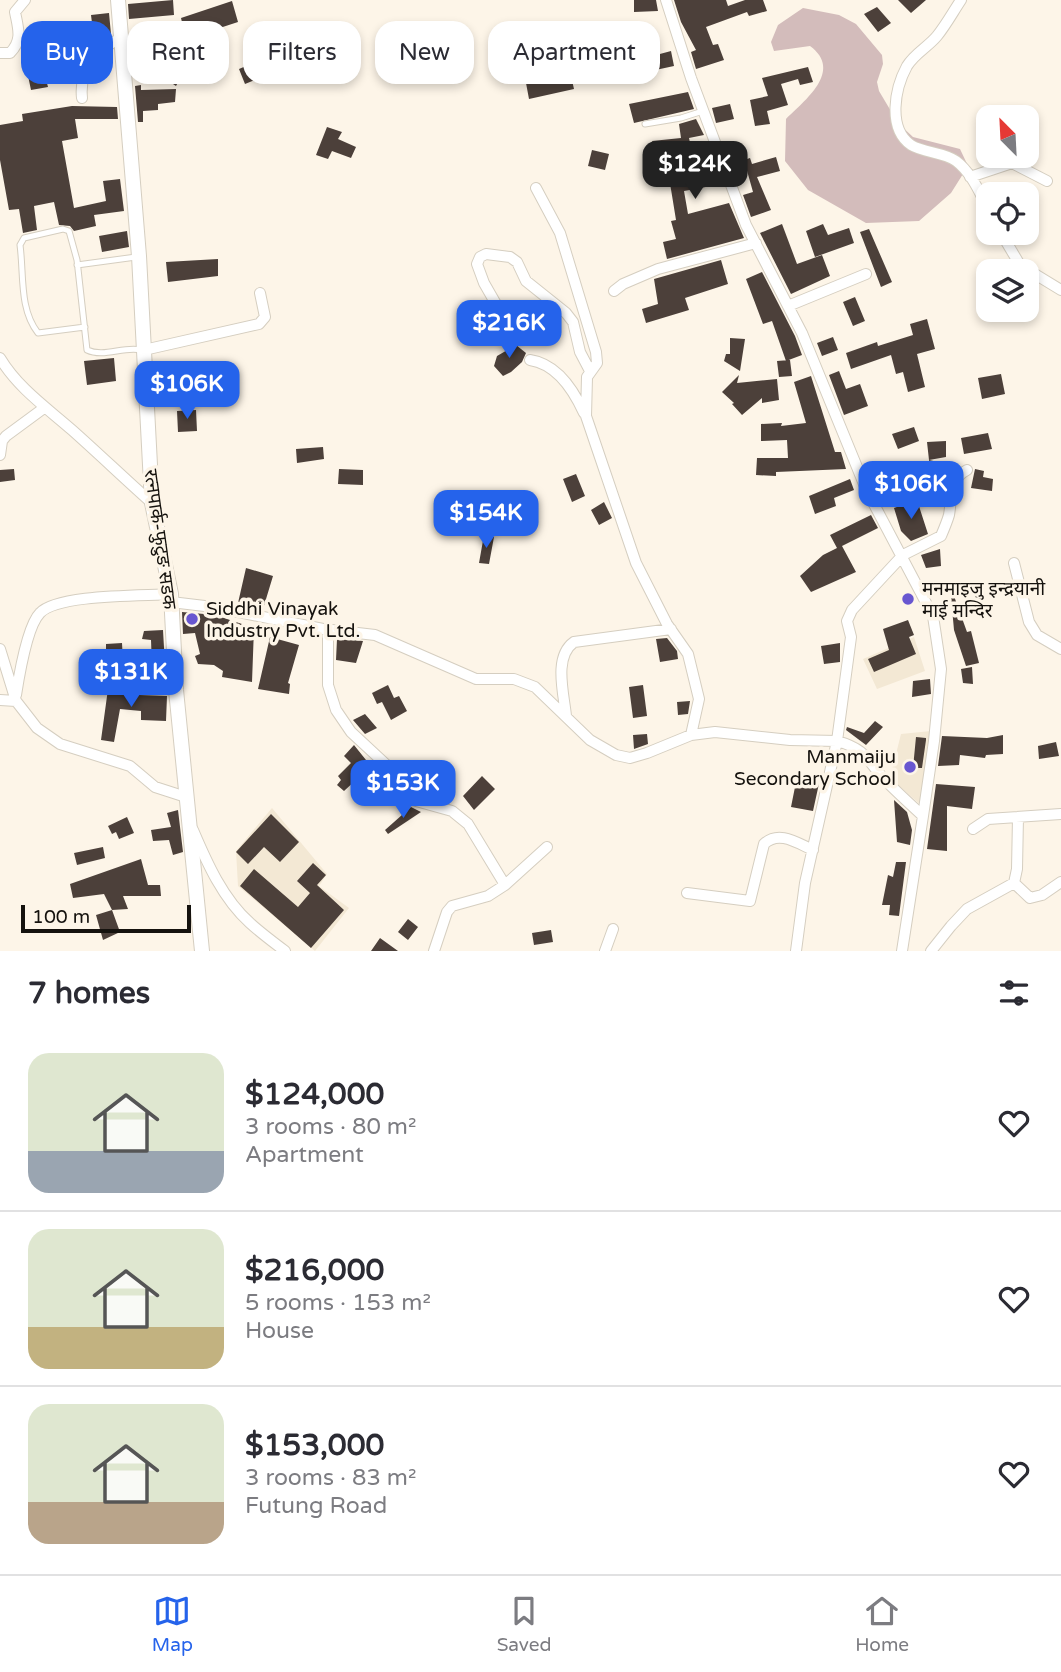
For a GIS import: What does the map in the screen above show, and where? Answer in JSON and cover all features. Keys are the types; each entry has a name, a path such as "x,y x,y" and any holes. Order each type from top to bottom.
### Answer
{"street":[{"path":"0,53 10,53 16,47 20,36 10,0"},
{"path":"15,12 25,0"},
{"name":"रत्नपार्क-फुटुङ सडक","path":"118,0 139,257 152,503 171,598 176,690 202,951"},
{"path":"666,0 746,225 802,333 866,489 933,616 941,669 934,741 902,951"},
{"path":"961,0 938,34 909,63 899,88 897,125 901,135 912,145 955,160 976,188"},
{"path":"82,98 80,84 93,57 103,47 121,38"},
{"path":"970,177 1012,163 1047,181"},
{"path":"536,188 560,233 596,352 597,363 587,377 586,416"},
{"path":"614,291 623,284 658,269 756,243"},
{"path":"1008,245 1020,265 1061,290"},
{"path":"496,304 477,264 480,257 486,254 510,257 517,262 526,281 566,313 573,322 580,352 590,371"},
{"path":"788,306 866,274"},
{"path":"144,350 259,324 265,317 260,293"},
{"path":"0,359 22,387 44,408 152,503"},
{"path":"530,360 539,361 573,390 586,416 636,563 671,629 688,654 699,699 691,735"},
{"path":"0,455 2,441 6,436 44,408"},
{"path":"796,951 805,883 837,741 851,637 847,621 852,610 903,555 941,536 948,517 952,487 959,474 967,470"},
{"path":"1014,563 1029,622 1037,635 1061,649"},
{"path":"16,701 20,665 37,614 50,604 67,600 171,598 328,630 375,635 476,679 514,679 535,687 590,740 616,755 630,758 647,754 691,735 715,732 790,740 837,741 852,745 871,760 884,779 923,817"},
{"path":"566,716 561,664 568,647 574,642 671,629"},
{"path":"328,630 328,685 335,710 351,732 407,784 416,801 452,811 468,824 505,885"},
{"path":"0,649 16,701 37,728 60,744 130,766 155,787 186,797"},
{"path":"0,700 16,701"},
{"path":"973,829 988,819 1061,814"},
{"path":"931,951 967,909 1014,883 1017,869 1018,817"},
{"path":"188,821 208,864 231,901 249,922 285,951"},
{"path":"687,892 750,901 764,844 770,839 780,836 813,850"},
{"path":"434,951 447,912 452,906 488,895 505,885 547,847"},
{"path":"1014,883 1030,898 1042,895 1061,881"},
{"path":"605,951 613,929"}],"lane":[{"path":"645,124 704,111"},
{"path":"85,327 38,333 31,324 26,309 20,245 24,237 63,229 69,231 77,265 88,350 95,353 134,348 144,350"},
{"path":"77,265 139,257"}],"shaded area":[{"path":"803,8 839,15 856,24 882,55 883,64 877,82 879,91 898,123 913,137 960,149 968,166 951,193 919,221 866,223 808,190 785,161 786,119 818,85 823,65 810,46 774,51 771,42 778,25"},
{"path":"914,637 925,671 877,689 863,659"},
{"name":"Manmaiju Secondary School","path":"931,731 921,805 890,778 901,734"},
{"path":"272,808 327,874 319,886 349,908 315,951 238,886 236,851"}],"building":[{"path":"173,0 174,15 129,19 128,4"},
{"path":"634,0 656,0 658,11 634,12"},
{"path":"674,0 726,0 728,6 745,0 763,0 767,11 749,16 747,12 706,27 713,45 718,44 724,60 696,69 691,52 696,50 681,22"},
{"path":"898,0 926,0 911,13"},
{"path":"232,1 238,22 229,25 229,21 182,21 181,18"},
{"path":"877,7 891,23 878,32 864,14"},
{"path":"109,13 110,21 92,21 91,15"},
{"path":"671,51 674,66 660,69 660,54"},
{"path":"808,67 813,82 800,85 798,79 781,84 788,105 767,111 770,124 755,126 750,100 768,96 762,78"},
{"path":"30,84 47,84 48,87 31,90"},
{"path":"526,84 573,84 574,89 529,99"},
{"path":"141,85 141,90 176,89 175,102 158,104 158,110 143,111 143,122 138,122 135,86"},
{"path":"688,92 694,109 634,123 629,104"},
{"path":"730,104 734,119 716,123 712,108"},
{"path":"72,106 117,107 118,119 75,119 78,138 62,141 74,208 106,201 103,181 120,179 124,211 94,215 96,226 74,231 70,226 59,225 54,202 34,206 37,230 23,233 19,209 9,210 0,160 0,125 23,121 22,114"},
{"path":"696,119 704,135 689,138 696,172 716,169 722,184 684,191 688,214 729,203 744,238 667,259 663,242 676,239 671,221 676,220 669,177 680,176 674,149 656,152 652,141 681,138 679,124"},
{"path":"327,127 342,132 338,139 356,147 351,158 332,151 328,159 316,155"},
{"path":"592,150 609,154 605,170 588,166"},
{"path":"776,157 780,171 757,177 771,210 751,217 743,195 753,192 744,160 750,158 752,164"},
{"path":"782,224 797,264 822,255 830,276 791,294 760,233"},
{"path":"823,224 828,235 849,228 854,243 815,257 806,231"},
{"path":"869,229 892,282 881,287 860,232"},
{"path":"127,231 129,247 102,252 99,236"},
{"path":"218,259 218,276 168,282 166,262"},
{"path":"721,260 728,284 685,298 689,310 646,323 642,309 658,304 654,279"},
{"path":"762,272 802,355 786,361 772,321 763,324 746,279"},
{"path":"855,297 865,321 853,326 843,302"},
{"path":"927,319 935,349 917,354 925,387 908,392 903,372 896,374 891,355 851,369 846,353 877,342 878,346 913,335 910,324"},
{"path":"833,337 838,350 822,356 817,343"},
{"path":"730,338 745,339 740,371 724,361 726,354 730,354"},
{"path":"516,345 526,353 522,362 503,376 494,366 497,356"},
{"path":"114,358 116,381 87,385 84,361"},
{"path":"790,360 792,376 779,377 777,361"},
{"path":"839,371 846,389 860,384 868,406 844,415 829,375"},
{"path":"1001,374 1005,394 982,399 978,378"},
{"path":"739,375 737,383 777,379 779,400 762,403 762,398 742,415 722,392"},
{"path":"811,376 835,452 841,452 846,469 776,472 776,476 756,475 757,458 788,458 787,440 761,441 761,424 782,423 781,426 806,423 794,382"},
{"path":"196,410 197,431 178,432 177,411"},
{"path":"914,427 919,441 898,449 892,434"},
{"path":"988,433 992,449 964,454 961,438"},
{"path":"946,441 946,457 929,460 927,442"},
{"path":"323,447 324,459 297,463 296,449"},
{"path":"929,460 942,463 945,488 943,499 932,501"},
{"path":"905,464 910,480 891,487 886,470"},
{"path":"14,469 15,480 0,482 0,470"},
{"path":"339,469 363,470 363,485 338,484"},
{"path":"975,469 984,471 983,477 993,479 992,491 971,488"},
{"path":"576,474 585,496 572,502 563,479"},
{"path":"850,479 854,490 834,498 836,506 815,514 809,496"},
{"path":"917,500 928,534 911,541 901,531 894,508"},
{"path":"604,502 612,518 599,525 591,510"},
{"path":"871,515 878,528 842,546 856,572 811,592 800,576 823,555 837,548 830,535"},
{"path":"484,535 494,537 489,564 479,563"},
{"path":"940,549 941,566 926,568 921,555"},
{"path":"246,568 273,576 263,609 238,603"},
{"path":"954,596 967,632 971,631 979,663 966,666 954,630 951,597"},
{"path":"182,612 215,615 254,628 252,682 222,677 223,671 214,665 198,664 195,656 200,654 195,633 183,634"},
{"path":"908,620 914,635 909,637 916,654 874,672 868,659 889,650 883,629"},
{"path":"163,630 165,665 152,666 151,640 142,639 144,631"},
{"path":"270,637 299,645 288,683 289,694 258,689"},
{"path":"667,638 677,651 678,659 660,662 656,639"},
{"path":"337,639 363,641 356,663 336,660"},
{"path":"122,643 123,662 106,663 106,644"},
{"path":"840,643 840,662 824,664 821,646"},
{"path":"972,667 973,684 963,683 961,669"},
{"path":"930,679 931,694 912,697 913,681"},
{"path":"388,685 394,698 399,696 407,711 391,720 382,702 377,704 372,693"},
{"path":"643,685 647,716 633,718 629,687"},
{"path":"108,689 139,691 139,695 167,696 166,721 141,720 141,711 120,709 114,742 101,740"},
{"path":"690,701 688,714 678,715 677,702"},
{"path":"365,714 377,728 365,734 353,720"},
{"path":"875,721 883,727 866,745 846,730 847,727 864,733"},
{"path":"647,734 648,744 634,749 633,735"},
{"path":"1003,735 1003,754 986,755 985,758 960,755 959,765 938,766 942,736 987,738"},
{"path":"916,737 926,738 922,768 913,768"},
{"path":"1056,742 1059,756 1039,759 1038,746"},
{"path":"354,745 366,760 352,773 357,779 344,791 337,785 341,780 338,776 351,763 344,756"},
{"path":"482,776 495,789 474,810 463,796"},
{"path":"797,777 820,779 813,811 791,807"},
{"path":"936,784 975,787 972,809 947,806 947,851 927,849"},
{"path":"894,800 907,812 912,830 910,845 897,842"},
{"path":"411,807 421,812 388,834 385,830"},
{"path":"178,810 183,852 173,855 169,840 153,841 151,830 171,827 167,813"},
{"path":"271,814 299,842 280,862 264,847 248,864 236,852"},
{"path":"127,817 134,833 119,839 116,832 112,834 108,826"},
{"path":"103,847 105,858 77,865 74,853"},
{"path":"141,859 148,885 160,885 161,896 123,896 128,909 112,910 104,894 73,898 70,884"},
{"path":"896,862 906,862 899,916 889,915 890,905 882,905 888,875 893,877"},
{"path":"313,863 326,875 317,885 344,910 311,948 240,886 254,869 298,907 310,893 297,881"},
{"path":"112,910 120,932 103,940 96,915"},
{"path":"408,919 418,927 408,940 398,932"},
{"path":"551,930 553,942 534,945 532,933"},
{"path":"380,938 398,951 371,951"}],"place":[{"name":"मनमाइजु इन्द्रयानी माई मन्दिर","path":"908,599"},
{"name":"Siddhi Vinayak Industry Pvt. Ltd.","path":"192,619"},
{"name":"Manmaiju Secondary School","path":"910,767"}]}
